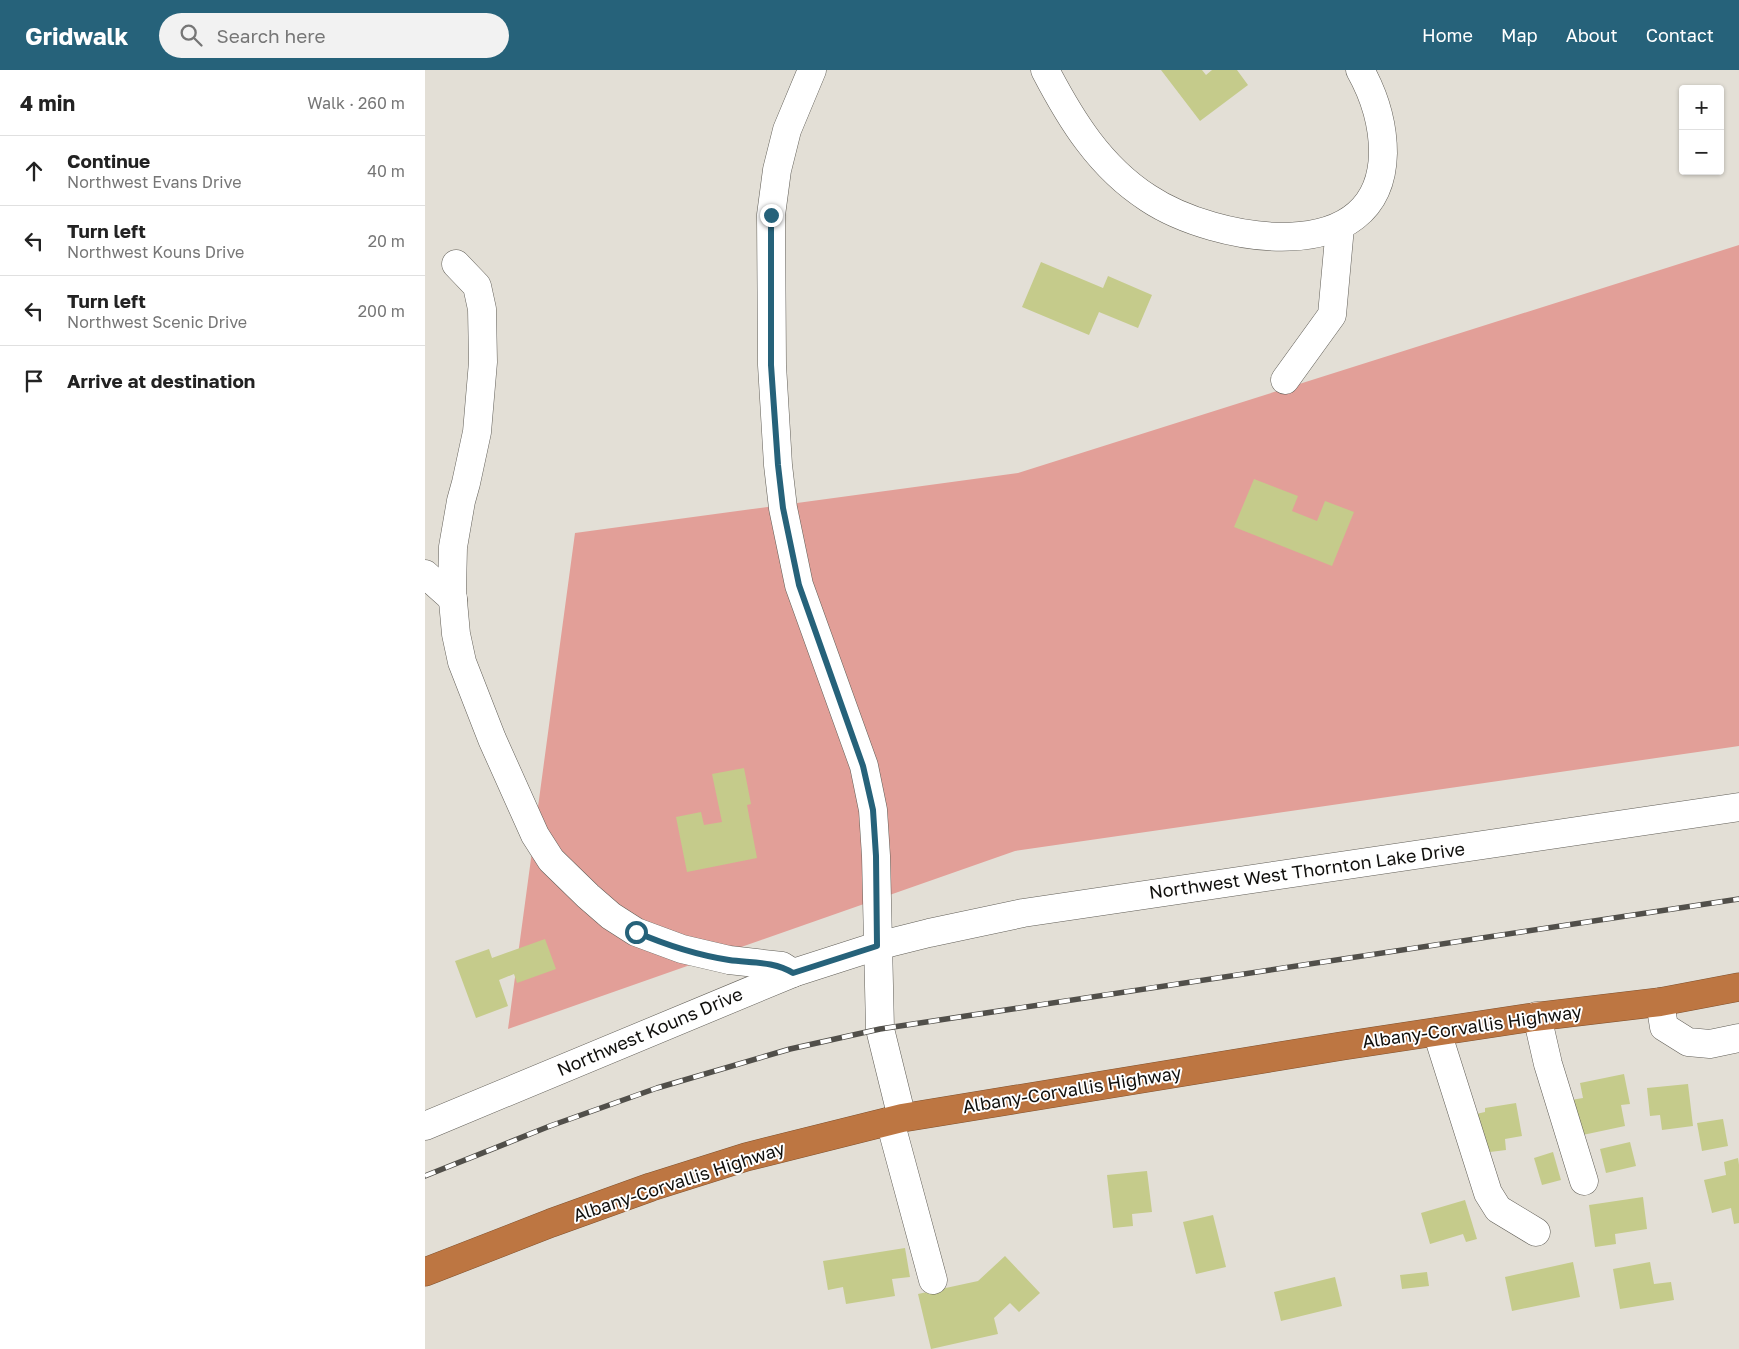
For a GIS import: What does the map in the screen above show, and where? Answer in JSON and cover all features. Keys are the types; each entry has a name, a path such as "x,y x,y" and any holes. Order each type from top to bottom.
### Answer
{"highway":[{"name":"Albany-Corvallis Highway","path":"425,1272 551,1222 651,1187 746,1157 896,1120 1342,1046 1537,1016 1660,1002 1739,987"}],"street":[{"path":"812,70 787,130 777,170 771,215 771,365 778,465 783,508 799,585 863,766 873,810 876,856 880,1029 896,1120 933,1280"},
{"path":"1045,70 1065,108 1090,146 1120,177 1148,199 1181,215 1217,227 1249,234 1292,236 1319,234 1340,226 1361,212 1375,193 1383,169 1383,138 1376,106 1360,70"},
{"path":"1285,380 1332,315 1340,226"},
{"path":"456,264 477,286 482,309 483,362 477,432 461,501 453,547 453,599 456,634 462,662 491,739 535,834 551,860 611,916 636,932 681,949 729,960 782,966 793,973"},
{"path":"425,574 453,599"},
{"name":"Northwest West Thornton Lake Drive","path":"877,946 1023,913 1739,807"},
{"name":"Northwest Kouns Drive","path":"425,1126 793,973 877,946"},
{"path":"1660,1002 1664,1027 1688,1042 1710,1044 1739,1038"},
{"path":"1537,1016 1548,1064 1584,1181"},
{"path":"1437,1032 1488,1193 1498,1209 1536,1232"}],"shaded area":[{"path":"1739,245 1739,746 1015,851 508,1029 575,533 1018,473"}],"building":[{"path":"1161,70 1202,70 1206,75 1212,70 1237,70 1248,85 1200,121"},
{"path":"1041,262 1103,288 1108,276 1152,295 1138,328 1099,312 1089,335 1022,307"},
{"path":"1254,479 1298,496 1292,511 1317,521 1325,501 1354,512 1332,566 1234,527"},
{"path":"744,768 751,804 747,805 757,858 687,872 676,817 701,812 704,825 722,822 712,774"},
{"path":"545,939 556,969 517,983 514,974 499,980 508,1006 476,1018 455,961 489,949 492,958"},
{"path":"1624,1074 1630,1104 1621,1105 1625,1126 1578,1136 1571,1100 1583,1098 1580,1083"},
{"path":"1688,1084 1693,1126 1662,1130 1660,1115 1650,1116 1647,1088"},
{"path":"1516,1103 1522,1136 1505,1139 1506,1150 1482,1153 1476,1114 1485,1112 1485,1108"},
{"path":"1723,1119 1728,1146 1702,1151 1697,1123"},
{"path":"1630,1142 1636,1166 1606,1173 1600,1149"},
{"path":"1553,1152 1561,1180 1542,1185 1534,1158"},
{"path":"1738,1158 1739,1223 1734,1224 1731,1208 1712,1213 1704,1180 1726,1175 1724,1162"},
{"path":"1147,1171 1152,1212 1132,1214 1133,1226 1113,1228 1107,1175"},
{"path":"1643,1197 1647,1229 1615,1234 1616,1244 1595,1247 1589,1205"},
{"path":"1465,1200 1477,1239 1466,1242 1463,1234 1430,1244 1421,1213"},
{"path":"1213,1215 1226,1267 1196,1274 1183,1222"},
{"path":"905,1248 910,1277 892,1279 895,1296 846,1304 843,1287 828,1290 823,1261"},
{"path":"1005,1256 1040,1293 1019,1312 1010,1303 994,1318 998,1334 931,1349 918,1294 978,1281"},
{"path":"1573,1262 1580,1297 1512,1311 1505,1277"},
{"path":"1650,1262 1654,1284 1671,1282 1674,1300 1620,1309 1613,1269"},
{"path":"1427,1272 1429,1286 1402,1289 1400,1275"},
{"path":"1335,1277 1342,1306 1281,1321 1274,1292"}],"railway":[{"path":"425,1176 550,1126 657,1088 790,1049 880,1029 1739,899"}],"route":[{"path":"636,932 681,949 729,960 782,966 793,973 877,946 876,856 873,810 863,766 799,585 783,508 771,365 771,215"}]}
